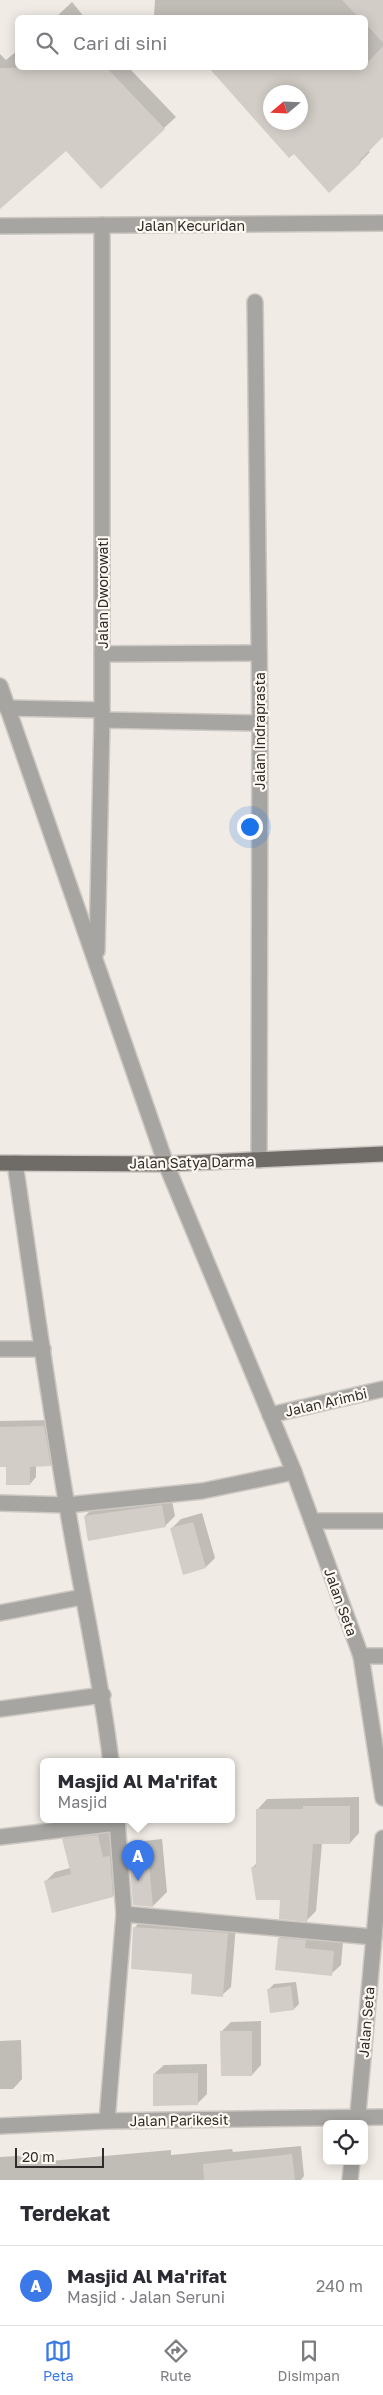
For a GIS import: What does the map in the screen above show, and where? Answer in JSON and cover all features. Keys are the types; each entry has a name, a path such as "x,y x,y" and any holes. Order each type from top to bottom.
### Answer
{"main road":[{"name":"Jalan Satya Darma","path":"7,1163 166,1164 383,1154"}],"street":[{"name":"Jalan Kecuridan","path":"0,226 383,223"},
{"name":"Jalan Dworowati","path":"97,961 102,715 102,225"},
{"name":"Jalan Indraprasta","path":"255,302 260,723 259,1160"},
{"path":"102,654 259,653"},
{"name":"Jalan Seta","path":"0,686 166,1164 294,1472 360,1656 383,1798"},
{"path":"7,708 260,723"},
{"path":"7,1163 43,1350 82,1597 103,1695 111,1758"},
{"path":"0,1349 43,1350"},
{"name":"Jalan Arimbi","path":"270,1415 383,1389"},
{"path":"0,1503 67,1505 202,1491 294,1472"},
{"path":"312,1521 383,1521"},
{"path":"0,1613 82,1597"},
{"path":"360,1656 383,1656"},
{"path":"0,1709 103,1695"},
{"path":"0,1837 102,1823"},
{"path":"107,2121 124,1914 117,1823"},
{"name":"Jalan Seta","path":"358,2120 383,1838"},
{"path":"124,1914 373,1936"},
{"name":"Jalan Parikesit","path":"358,2120 383,2117"},
{"name":"Jalan Parikesit","path":"0,2126 107,2121 323,2120"},
{"path":"350,2180 352,2165"}],"building":[{"path":"342,0 383,0 383,43 368,26 368,15 356,15"},
{"path":"383,46 383,137 359,161 361,163 329,193 294,154 289,158 264,130 308,130 308,85 263,85 263,129 211,70 368,70 368,62"},
{"path":"0,68 15,68 15,70 109,70 165,129 101,189 66,151 0,209"},
{"path":"44,1426 51,1466 30,1467 30,1485 6,1485 6,1467 0,1467 0,1427"},
{"path":"162,1505 166,1527 88,1541 84,1516"},
{"path":"193,1522 206,1568 183,1575 170,1528"},
{"path":"303,1806 350,1806 350,1844 313,1844 307,1922 279,1919 280,1900 256,1900 251,1867 256,1867 256,1809 303,1809"},
{"path":"98,1835 103,1857 110,1856 113,1897 52,1913 44,1881 71,1874 62,1839"},
{"path":"148,1853 153,1907 133,1905 129,1854"},
{"path":"133,1927 228,1933 223,1997 191,1994 192,1974 131,1969"},
{"path":"278,1938 306,1940 305,1948 334,1951 332,1976 275,1970"},
{"path":"291,1986 294,2010 270,2013 267,1989"},
{"path":"220,2031 252,2031 252,2076 221,2076"},
{"path":"198,2073 198,2105 153,2106 153,2074"},
{"path":"292,2154 295,2180 204,2180 203,2164"}],"place":[{"name":"Masjid Al Ma'rifat","path":"138,1881"}]}
